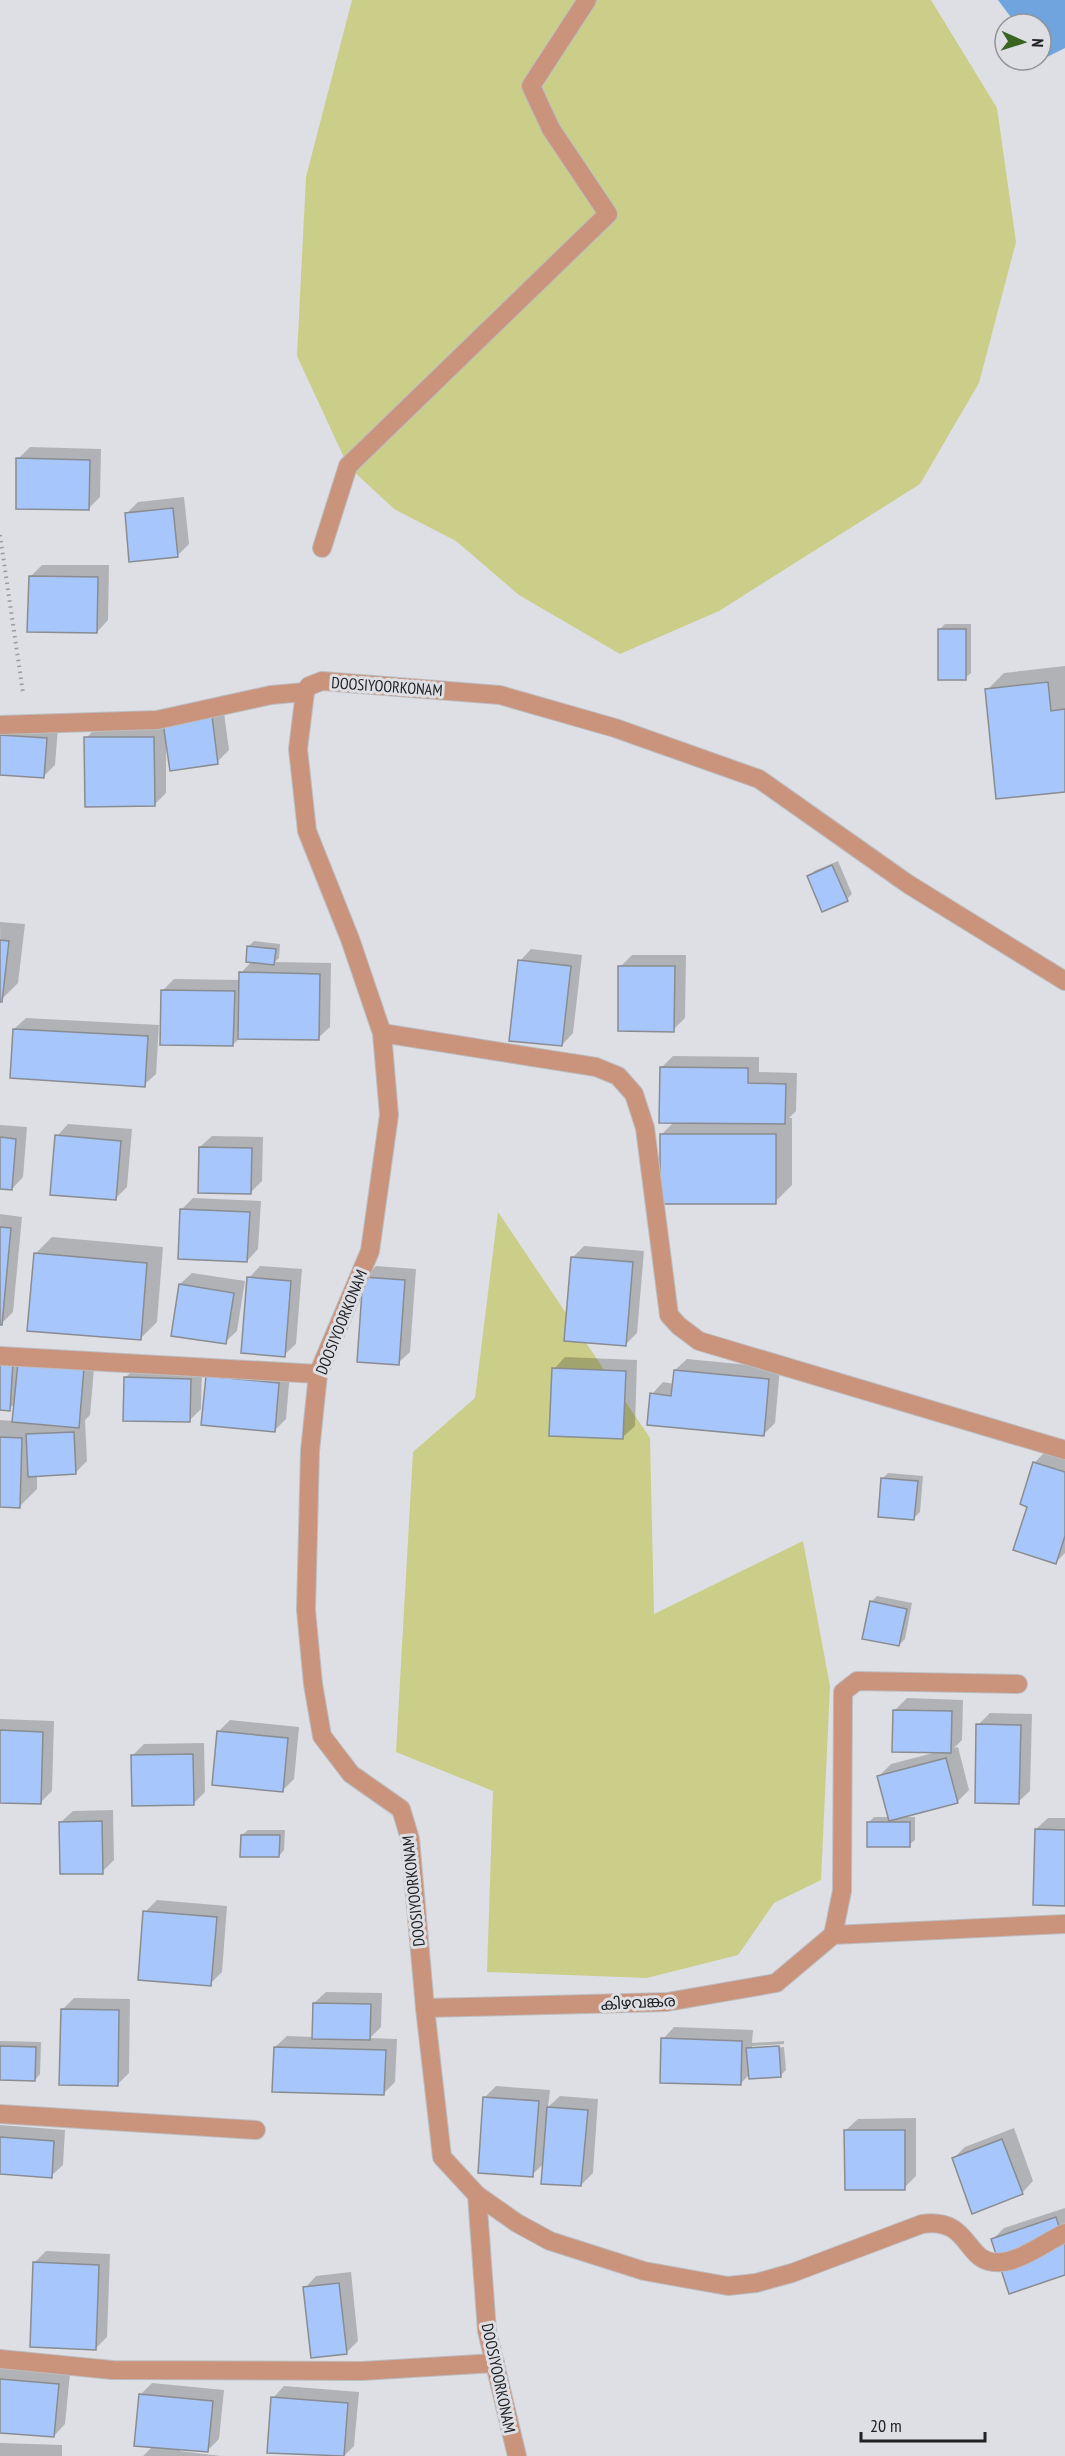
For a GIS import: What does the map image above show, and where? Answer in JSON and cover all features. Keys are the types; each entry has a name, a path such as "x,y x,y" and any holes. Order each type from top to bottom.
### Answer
{"street":[{"path":"322,548 348,466 608,214 551,129 531,86 587,0"},
{"name":"DOOSIYOORKONAM","path":"517,2456 487,2331 477,2195 442,2157 424,2008 410,1839 401,1809 351,1773 322,1736 313,1684 306,1610 310,1451 318,1374 370,1251 389,1115 382,1033 350,939 307,831 298,749 305,692 309,686 321,681 500,695 615,728 759,780 908,884 1065,981"},
{"path":"0,725 157,720 271,695 305,692"},
{"path":"382,1033 596,1067 618,1076 634,1094 645,1128 669,1315 699,1341 1065,1450"},
{"path":"0,1356 318,1374"},
{"path":"1018,1684 857,1681 843,1692 842,1891 833,1935 1065,1924"},
{"name":"കിഴവങ്കര","path":"424,2008 667,2002 776,1983 833,1935"},
{"path":"0,2114 256,2130"},
{"path":"477,2195 517,2223 550,2241 644,2271 728,2286 756,2283 792,2273 922,2224 944,2223 952,2226 959,2231 976,2255 987,2262 1005,2262 1065,2233"},
{"path":"0,2359 112,2370 362,2372 495,2363"}],"path":[{"path":"0,535 27,723"}],"green space":[{"path":"352,0 931,0 997,108 1016,242 979,383 920,484 719,611 620,654 519,595 456,541 394,509 348,466 297,356 306,177"},
{"path":"498,1212 650,1438 654,1614 803,1541 830,1686 821,1880 774,1903 738,1955 647,1978 487,1972 493,1791 396,1752 413,1452 475,1398"}],"water":[{"path":"998,0 1065,0 1065,48 1053,54 1053,12 1007,12"}],"building":[{"path":"16,458 90,460 89,510 16,509"},
{"path":"173,508 178,557 129,562 125,513"},
{"path":"29,576 98,577 97,633 27,632"},
{"path":"938,629 966,629 966,680 938,680"},
{"path":"1048,682 1051,711 1065,709 1065,792 996,799 985,689"},
{"path":"212,716 218,764 170,771 163,723"},
{"path":"0,735 47,738 44,778 0,775"},
{"path":"84,737 154,737 155,806 85,807"},
{"path":"832,865 848,901 822,912 807,876"},
{"path":"0,940 9,941 2,1002 0,1002"},
{"path":"247,946 276,949 274,965 246,962"},
{"path":"518,960 571,966 562,1046 509,1041"},
{"path":"618,966 675,966 674,1032 618,1031"},
{"path":"239,972 320,974 319,1040 238,1039"},
{"path":"161,990 235,991 233,1046 160,1045"},
{"path":"13,1029 148,1036 145,1087 10,1078"},
{"path":"660,1067 748,1068 748,1083 786,1084 785,1124 659,1123"},
{"path":"660,1134 776,1134 776,1204 660,1204"},
{"path":"55,1135 121,1141 116,1200 50,1195"},
{"path":"0,1137 16,1139 12,1190 0,1189"},
{"path":"199,1147 252,1148 251,1194 198,1193"},
{"path":"180,1209 250,1212 247,1262 178,1259"},
{"path":"0,1227 11,1228 2,1325 0,1325"},
{"path":"34,1253 147,1263 141,1340 27,1331"},
{"path":"571,1257 633,1262 626,1346 564,1341"},
{"path":"247,1277 291,1281 285,1357 241,1353"},
{"path":"363,1277 405,1280 399,1365 357,1362"},
{"path":"179,1284 234,1293 226,1344 171,1336"},
{"path":"0,1361 13,1362 10,1411 0,1410"},
{"path":"18,1362 84,1368 79,1428 12,1422"},
{"path":"552,1368 626,1371 623,1439 549,1436"},
{"path":"674,1370 769,1379 764,1436 647,1425 650,1393 671,1396"},
{"path":"206,1376 279,1383 275,1432 201,1425"},
{"path":"124,1377 191,1379 190,1422 123,1421"},
{"path":"74,1432 76,1474 28,1477 26,1434"},
{"path":"0,1437 22,1438 20,1508 0,1507"},
{"path":"1033,1462 1065,1472 1065,1536 1056,1564 1013,1550 1027,1507 1020,1504"},
{"path":"881,1478 918,1481 914,1520 878,1517"},
{"path":"870,1601 907,1609 899,1646 862,1639"},
{"path":"893,1710 952,1711 951,1753 892,1752"},
{"path":"976,1724 1021,1725 1019,1804 975,1803"},
{"path":"0,1730 43,1732 41,1804 0,1803"},
{"path":"217,1731 288,1738 283,1792 212,1785"},
{"path":"193,1754 194,1805 132,1806 131,1755"},
{"path":"946,1758 958,1803 889,1821 877,1776"},
{"path":"102,1821 103,1874 60,1874 59,1822"},
{"path":"867,1822 910,1822 910,1847 867,1847"},
{"path":"1035,1829 1065,1830 1065,1906 1033,1905"},
{"path":"241,1835 280,1835 279,1857 240,1857"},
{"path":"143,1911 217,1917 211,1986 138,1980"},
{"path":"313,2003 371,2004 370,2040 312,2039"},
{"path":"61,2009 119,2010 118,2086 59,2085"},
{"path":"661,2038 742,2041 741,2085 660,2083"},
{"path":"0,2046 36,2047 35,2081 0,2080"},
{"path":"779,2046 781,2077 749,2079 746,2048"},
{"path":"274,2047 386,2050 384,2095 272,2092"},
{"path":"483,2097 539,2101 533,2177 478,2173"},
{"path":"547,2107 588,2110 581,2186 541,2184"},
{"path":"844,2130 905,2130 905,2190 845,2190"},
{"path":"0,2137 54,2141 52,2178 0,2174"},
{"path":"1002,2139 1023,2194 972,2214 952,2158"},
{"path":"1056,2217 1065,2245 1065,2275 1009,2294 991,2239"},
{"path":"33,2262 99,2265 96,2350 30,2347"},
{"path":"339,2283 347,2354 311,2358 303,2287"},
{"path":"0,2379 59,2384 54,2437 0,2433"},
{"path":"139,2394 213,2401 208,2452 134,2446"},
{"path":"271,2397 348,2403 344,2456 267,2453"}]}
